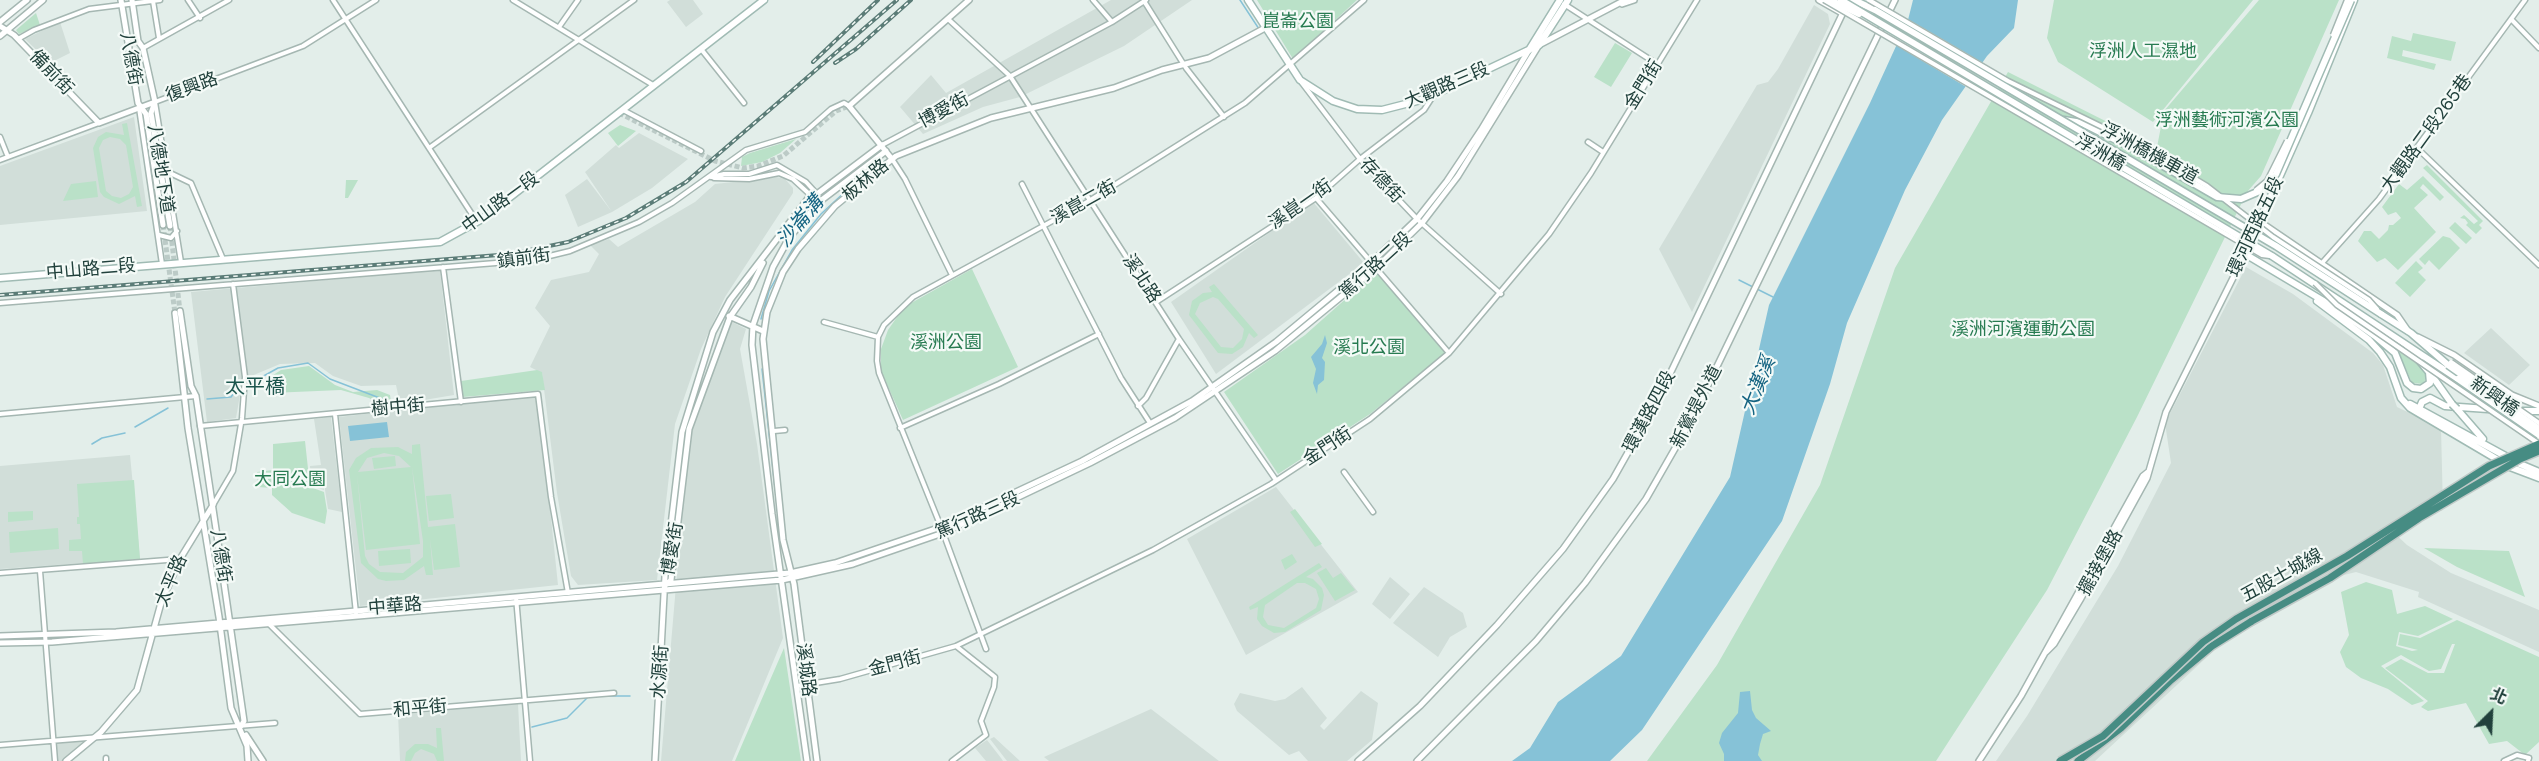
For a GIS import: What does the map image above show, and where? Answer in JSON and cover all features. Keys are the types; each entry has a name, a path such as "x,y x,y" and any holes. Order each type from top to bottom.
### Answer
{"highway":[{"name":"五股土城線","path":"2060,761 2103,736 2203,642 2236,619 2348,556 2489,466 2539,444"},
{"name":"五股土城線","path":"2078,761 2121,728 2171,680 2220,641 2330,578 2419,518 2520,459 2539,452"}],"main road":[{"name":"中山路一段","path":"181,262 423,245 454,236 477,223 764,0"},
{"name":"大觀路三段","path":"1248,0 1300,80 1324,97 1357,109 1382,110 1406,105 1435,94 1539,45"},
{"path":"1830,0 1870,19"},
{"name":"浮洲橋","path":"1841,0 2272,256 2408,346"},
{"name":"浮洲橋","path":"1854,0 1875,10 2276,246 2410,333"},
{"path":"1863,0 1875,10"},
{"name":"浮洲橋","path":"2062,120 2092,128 2217,196 2233,200 2250,197 2266,187 2276,174 2351,0"},
{"name":"環河西路五段","path":"2245,254 2311,106 2351,0"},
{"path":"1539,45 1562,1"},
{"path":"1529,50 1562,1"},
{"path":"2245,254 2337,313 2369,340 2384,357 2401,398 2518,471 2539,478"},
{"name":"中山路二段","path":"0,278 181,262"},
{"path":"2337,313 2346,316 2395,353 2408,383 2413,388 2427,386 2431,377 2429,372"},
{"name":"新興橋","path":"2410,333 2539,429"},
{"path":"2408,346 2490,446"},
{"name":"新興橋","path":"2408,346 2539,435"},
{"path":"2418,410 2425,399 2430,398 2449,406 2539,411"},
{"path":"2418,410 2490,446 2520,464 2539,471"}],"street":[{"path":"0,24 27,0"},
{"path":"0,36 43,0"},
{"path":"18,39 34,30 80,12 121,2 160,0"},
{"path":"188,0 200,18"},
{"path":"143,48 229,0"},
{"path":"333,0 477,223"},
{"name":"復興路","path":"0,160 303,46 376,0"},
{"path":"513,0 654,86"},
{"path":"558,27 578,0"},
{"path":"429,148 634,0"},
{"name":"鎮前街","path":"0,303 533,260 570,251 639,222 746,150 805,132 831,110 844,104 849,106 969,0"},
{"path":"1093,0 1112,22"},
{"name":"溪崑二街","path":"878,337 888,319 903,304 1089,201 1245,104 1364,0"},
{"name":"大觀路三段","path":"1539,45 1625,0"},
{"name":"大觀路三段","path":"1615,6 1634,0"},
{"name":"金門街","path":"796,686 840,680 957,646 1153,550 1276,481 1370,420 1449,353 1501,294 1549,234 1603,152 1697,0"},
{"path":"1819,0 1842,14"},
{"path":"1824,0 2262,255 2272,256"},
{"name":"環漢路四段","path":"1358,761 1420,706 1497,625 1563,549 1612,479 1657,401 1849,0"},
{"name":"浮洲橋機車道","path":"1869,0 2008,81 2135,143 2207,186 2273,237 2369,300 2381,314"},
{"name":"新鶯堤外道","path":"1417,761 1536,641 1615,543 1675,450 1750,301 1895,0"},
{"path":"2108,131 2219,194 2235,196 2252,192 2267,180 2273,171 2351,0"},
{"name":"大觀路二段265巷","path":"2322,263 2379,199 2525,0"},
{"path":"153,1 159,38"},
{"path":"1145,1 1184,64 1224,117"},
{"name":"博愛街","path":"667,586 665,576 682,432 713,332 735,293 814,195 882,145 1112,22 1145,1"},
{"path":"1562,1 1658,64"},
{"name":"八德街","path":"121,2 139,108 148,113 155,102 143,48 138,41 132,2"},
{"name":"溪北路","path":"947,18 1010,76 1029,109 1179,339 1276,481"},
{"path":"2511,19 2539,48"},
{"name":"備前街","path":"0,24 18,39 99,123"},
{"name":"板林路","path":"791,576 783,540 763,331 777,284 798,249 835,206 892,159 945,134 990,118 1114,88 1184,64 1209,58 1265,28"},
{"name":"篤行路二段","path":"1154,430 1215,389 1374,266 1420,221 1459,173 1539,45"},
{"path":"701,49 744,103"},
{"name":"篤行路二段","path":"1420,221 1476,138 1529,50"},
{"name":"存德街","path":"1300,80 1360,159 1420,221 1501,294"},
{"name":"溪崑一街","path":"1156,302 1316,198 1360,159 1424,110 1435,94"},
{"path":"155,102 181,262"},
{"path":"849,106 882,145 905,179 952,275"},
{"path":"139,108 162,264"},
{"path":"623,110 701,151"},
{"name":"八德地下道","path":"148,113 166,226"},
{"path":"0,136 8,157"},
{"path":"1588,142 1603,152"},
{"path":"2417,148 2539,265"},
{"path":"781,577 758,400 753,326 773,267 789,238 819,202 886,151"},
{"path":"707,178 724,174 749,174 777,165 796,174 819,202"},
{"path":"167,172 191,183 223,259"},
{"path":"707,178 748,178 779,173 793,179 814,195"},
{"path":"1022,184 1099,334 1138,406 1150,423"},
{"path":"1316,198 1449,353"},
{"path":"2259,221 2397,315 2410,333 2454,355 2512,395 2539,406"},
{"path":"159,235 171,238 177,231"},
{"name":"博愛街","path":"667,586 671,580 689,429 730,317 752,287 768,253"},
{"name":"環河西路五段","path":"2156,453 2166,412 2245,254"},
{"path":"443,267 461,402"},
{"path":"2315,283 2337,304 2539,444"},
{"name":"太平路","path":"66,761 97,736 138,690 161,603 180,559 233,471 245,377 233,284"},
{"path":"177,312 188,387"},
{"path":"723,314 763,331"},
{"path":"824,322 878,337 879,373 942,530 986,649"},
{"path":"900,428 999,384 1099,334"},
{"path":"1138,406 1146,398 1179,339"},
{"path":"2450,364 2539,423"},
{"name":"八德街","path":"240,726 244,721 213,506 196,396 188,387 184,397 231,708 248,746 248,761"},
{"name":"篤行路二段","path":"1150,423 1215,389"},
{"name":"樹中街","path":"200,426 538,394 551,497 568,595"},
{"path":"0,414 196,396"},
{"path":"335,414 356,613"},
{"name":"篤行路三段","path":"942,530 1082,461 1150,423"},
{"path":"774,431 786,430"},
{"name":"篤行路三段","path":"791,576 942,530 1048,484 1154,430"},
{"name":"擺接堡路","path":"1979,761 2046,652 2143,476 2150,471 2156,453"},
{"path":"1344,472 1373,512"},
{"path":"0,573 180,559"},
{"path":"40,570 55,761"},
{"name":"中華路","path":"0,643 356,613 465,601 516,599 791,576"},
{"name":"溪城路","path":"791,576 817,761"},
{"name":"溪城路","path":"781,577 807,761"},
{"name":"水源街","path":"655,761 667,586"},
{"path":"516,599 530,761"},
{"name":"和平街","path":"267,621 360,714 614,693"},
{"name":"中華路","path":"0,636 45,640"},
{"path":"952,761 986,735 981,721 994,687 995,677 957,646"},
{"path":"0,745 275,723"},
{"path":"240,726 263,761"},
{"path":"2504,761 2517,755 2524,755 2529,758 2528,761"}],"shaded area":[{"path":"693,0 703,14 686,27 667,2"},
{"path":"1111,0 1192,0 1124,46 1020,97 983,107 923,134 900,107 931,75 946,93"},
{"path":"1814,5 1828,14 1830,24 1692,312 1659,249 1757,85 1768,82 1778,69"},
{"path":"60,22 70,53 50,63 25,39"},
{"path":"134,117 147,211 0,225 0,166"},
{"path":"639,133 688,159 652,188 612,212 585,172 616,145 619,148"},
{"path":"777,177 785,179 793,188 793,193 725,297 701,349 675,424 657,580 578,585 571,576 557,493 542,373 530,367 550,326 535,308 551,280 589,272 599,254 590,245 609,239 618,247 695,202 715,184"},
{"path":"587,179 612,212 578,227 565,195"},
{"path":"1313,202 1364,263 1216,374 1171,302"},
{"path":"2246,267 2293,294 2373,353 2383,365 2397,407 2441,428 2443,510 2389,528 2407,545 2451,573 2539,610 2539,652 2418,597 2419,592 2356,572 2340,576 2220,645 2095,761 1996,761 2027,716 2118,566 2171,463 2165,423"},
{"path":"440,270 454,395 400,404 396,385 361,386 333,376 315,363 280,364 249,377 240,395 236,418 207,422 191,292"},
{"path":"730,321 746,329 740,349 757,444 783,638 732,761 661,761 688,445 710,372"},
{"path":"2491,328 2530,365 2509,385 2464,353"},
{"path":"538,394 558,585 360,606 339,417"},
{"path":"331,417 342,512 328,509 323,477 324,490 311,486 310,466 321,465 314,419"},
{"path":"130,455 140,559 0,569 0,466"},
{"path":"1276,487 1358,592 1246,655 1187,539"},
{"path":"1390,577 1410,594 1390,619 1372,604"},
{"path":"1424,587 1463,613 1467,627 1450,637 1438,657 1393,623"},
{"path":"1302,687 1327,718 1320,726 1324,730 1361,691 1378,703 1372,740 1347,761 1308,761 1299,751 1289,755 1237,711 1234,704 1240,693 1275,701 1285,699"},
{"path":"518,704 521,761 400,761 398,713"},
{"path":"1151,709 1219,761 1049,761 1044,757"},
{"path":"994,737 1020,761 1007,761 990,739"},
{"path":"91,738 63,761 57,761 55,743"},
{"path":"987,740 1003,761 986,761 975,748"}],"green space":[{"name":"崑崙公園","path":"1257,0 1357,0 1293,59"},
{"name":"浮洲人工濕地","path":"2054,0 2253,0 2153,122 2058,62 2047,38"},
{"name":"溪洲河濱運動公園","path":"2259,0 2339,0 2261,176 2247,192 2137,417 2047,590 1936,761 1647,761 1717,665 1820,485 1895,268 2008,72 2157,147 2164,111"},
{"path":"36,13 40,25 19,34 16,30"},
{"path":"2413,33 2456,42 2451,61 2403,50 2402,56 2436,64 2434,70 2387,58 2392,36 2411,41"},
{"path":"1615,43 1632,53 1611,87 1594,77"},
{"path":"127,123 142,206 137,207 135,196 119,204 104,197 100,192 93,148 98,137 106,132 124,135 122,124","holes":["110,137 120,139 126,145 133,187 129,194 121,198 112,196 106,191 99,148 103,140"]},
{"path":"620,125 636,131 618,146 608,133"},
{"path":"796,139 780,153 762,162 741,166 742,157 750,153"},
{"path":"2427,165 2483,221 2479,225 2482,228 2476,234 2466,225 2468,223 2465,219 2460,218 2464,215 2474,224 2478,221 2423,168"},
{"path":"2423,176 2444,197 2440,201 2423,184 2420,188 2428,195 2414,208 2436,232 2398,270 2385,258 2377,262 2358,241 2364,231 2371,231 2379,239 2388,230 2389,225 2393,225 2401,218 2396,212 2388,215 2382,207 2399,184 2407,190"},
{"path":"346,180 358,180 348,198 345,198"},
{"path":"96,181 98,197 63,201 71,184"},
{"path":"2455,222 2472,238 2466,244 2449,228"},
{"path":"2443,236 2450,238 2460,248 2439,270 2429,260 2425,265 2419,259"},
{"path":"2416,261 2423,268 2418,272 2426,280 2410,297 2395,283"},
{"name":"溪洲公園","path":"972,269 1018,367 903,420 881,371 881,349 888,330 904,307"},
{"name":"溪北公園","path":"1376,272 1446,352 1370,414 1278,474 1224,392 1305,335"},
{"path":"1214,284 1258,335 1254,338 1249,333 1243,347 1232,354 1218,353 1189,315 1192,301 1203,293 1212,292 1209,287","holes":["1213,297 1218,299 1244,329 1242,339 1233,348 1221,347 1195,314 1200,303"]},
{"path":"2385,340 2424,369 2427,377 2423,384 2412,383 2399,353"},
{"path":"309,366 335,385 353,392 377,390 390,395 391,402 379,404 369,398 341,390 271,393 267,379 281,370"},
{"path":"537,370 542,372 545,390 463,397 461,381"},
{"name":"大同公園","path":"305,441 310,487 324,492 327,511 325,524 292,513 272,495 272,488 258,487 257,472 273,470 273,444"},
{"path":"420,444 428,527 455,524 460,567 434,570 430,539 433,575 426,575 424,566 404,580 386,581 378,579 361,563 349,470 356,458 371,448 398,447 412,454 412,445","holes":["384,453 399,456 411,467 358,472 367,458","412,467 423,541 423,557 403,573 380,572 369,564 365,556 357,475 366,550 420,544"]},
{"path":"395,456 396,466 374,469 372,458"},
{"path":"134,480 140,559 83,564 82,551 69,551 69,540 81,539 80,524 77,524 77,517 79,517 77,484"},
{"path":"451,494 454,518 429,521 426,496"},
{"path":"1295,509 1322,544 1315,547 1290,512"},
{"path":"33,511 33,520 8,522 8,512"},
{"path":"58,528 59,549 10,553 9,532"},
{"path":"2424,548 2509,551 2525,597 2457,567"},
{"path":"410,549 411,563 379,566 378,551"},
{"path":"1292,554 1297,562 1285,570 1281,560"},
{"path":"1319,563 1322,567 1306,577 1313,579 1322,588 1324,595 1321,610 1285,632 1274,633 1262,626 1257,619 1258,607 1250,610 1249,607","holes":["1297,583 1305,583 1316,589 1319,599 1316,608 1284,628 1268,625 1263,617 1265,605"]},
{"path":"1326,568 1333,578 1341,573 1355,590 1335,601 1317,573"},
{"path":"2366,582 2392,590 2397,614 2425,606 2453,619 2418,636 2399,632 2396,646 2412,651 2418,650 2398,645 2400,634 2420,638 2457,620 2539,657 2539,742 2525,755 2507,741 2489,744 2466,703 2428,711 2421,707 2428,701 2385,668 2401,659 2428,673 2444,673 2455,644 2452,644 2441,669 2429,671 2401,655 2381,666 2424,701 2412,705 2388,689 2361,678 2346,667 2340,652 2349,635 2341,592"},
{"path":"784,648 801,761 735,761 744,740"},
{"path":"436,728 441,728 444,761 437,761 434,754 421,749 415,753 411,761 405,761 406,752 415,744 428,744 437,748"}],"water":[{"name":"大漢溪","path":"1913,0 2018,0 2014,28 1987,56 1942,120 1905,190 1847,323 1830,384 1782,521 1642,730 1610,761 1512,761 1530,748 1558,702 1621,656 1730,477 1769,305 1870,103 1908,20"},
{"path":"1325,335 1327,343 1322,358 1325,362 1324,380 1318,385 1317,394 1313,383 1316,369 1311,357 1322,344"},
{"path":"387,422 389,437 350,441 348,426"},
{"path":"1750,691 1752,710 1756,718 1771,731 1763,734 1760,744 1758,755 1762,761 1724,761 1724,754 1719,743 1722,733 1738,713 1740,692"}],"pier":[{"path":"1906,18 1985,64 1968,88 1894,44"}],"waterway":[{"path":"1240,0 1259,29"},
{"name":"沙崙溝","path":"761,319 769,291 792,250 821,214 848,189 885,161"},
{"path":"1739,280 1773,297"},
{"path":"207,399 231,397 241,383 260,378 278,368 308,363 330,379 398,405"},
{"name":"沙崙溝","path":"762,369 775,488"},
{"path":"135,427 168,408"},
{"path":"92,444 102,438 125,433"},
{"path":"600,696 630,696"},
{"path":"532,727 567,718 587,698"}],"tunnel":[{"path":"619,113 715,161 743,168 758,166 783,156 836,111 849,106"},
{"path":"163,225 175,313"},
{"path":"170,226 180,311"}],"railway":[{"path":"813,62 878,0"},
{"path":"0,295 511,254 568,242 626,218 686,182 897,0"},
{"path":"835,63 856,49 911,0"}],"district":[{"name":"太平橋","path":"255,388"}],"park label":[{"name":"浮洲藝術河濱公園","path":"2227,121"}]}
